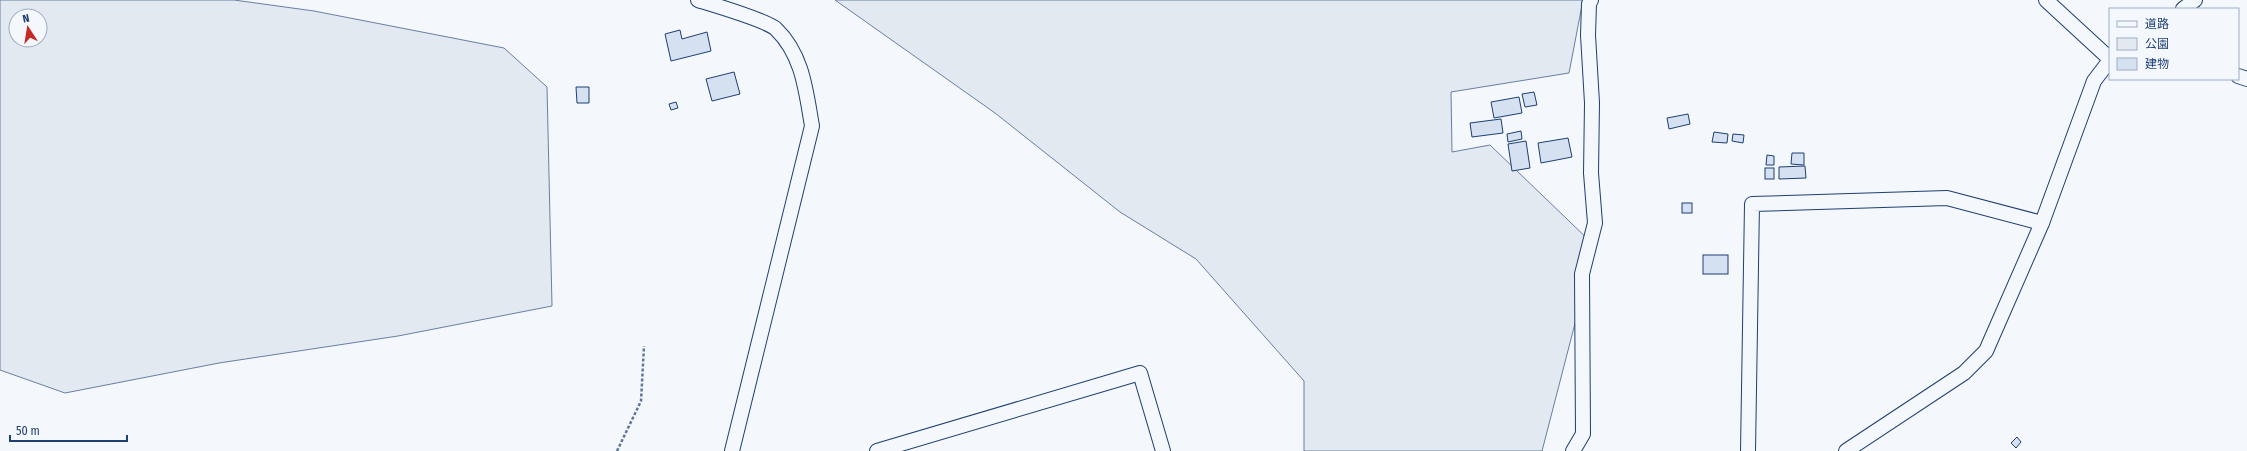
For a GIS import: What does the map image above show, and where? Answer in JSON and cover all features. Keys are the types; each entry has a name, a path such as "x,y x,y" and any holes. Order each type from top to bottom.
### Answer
{"street":[{"path":"698,0 730,9 775,28 796,56 804,79 812,126 732,451"},
{"path":"1573,451 1583,434 1582,274 1596,223 1591,173 1592,103 1588,35 1589,4 1591,0"},
{"path":"2046,0 2109,59"},
{"path":"2184,8 2195,0"},
{"path":"1846,451 1964,373 1986,351 2042,223 2094,81 2109,61"},
{"path":"1748,451 1752,204 1947,198 2042,223"},
{"path":"877,451 1140,373 1163,451"}],"path":[{"path":"618,451 641,401 644,346"}],"green space":[{"path":"0,0 234,0 314,11 504,48 547,87 552,306 398,336 219,363 65,393 0,370"},
{"path":"835,0 1583,0 1569,73 1451,92 1452,152 1490,145 1595,246 1542,451 1304,451 1304,381 1196,259 1120,212 995,113"}],"building":[{"path":"680,30 682,39 707,32 711,51 671,61 665,34"},
{"path":"734,72 740,94 712,101 706,79"},
{"path":"576,87 589,87 589,103 577,103"},
{"path":"1534,92 1537,105 1525,107 1522,94"},
{"path":"1519,97 1522,113 1494,118 1491,102"},
{"path":"676,102 678,108 671,110 669,104"},
{"path":"1688,114 1690,124 1669,129 1667,118"},
{"path":"1501,119 1503,133 1472,137 1470,123"},
{"path":"1521,131 1522,139 1508,142 1507,134"},
{"path":"1714,132 1728,134 1727,143 1712,142"},
{"path":"1733,134 1744,135 1743,143 1732,141"},
{"path":"1568,138 1572,157 1541,163 1538,143"},
{"path":"1526,141 1530,168 1512,171 1508,144"},
{"path":"1792,153 1804,153 1804,165 1791,164"},
{"path":"1767,155 1774,156 1774,165 1766,165"},
{"path":"1805,166 1806,178 1779,179 1779,167"},
{"path":"1765,168 1774,168 1774,179 1765,179"},
{"path":"1682,203 1692,203 1692,213 1682,213"},
{"path":"1703,255 1728,255 1728,274 1703,274"},
{"path":"2017,437 2021,442 2016,448 2011,443"}]}
